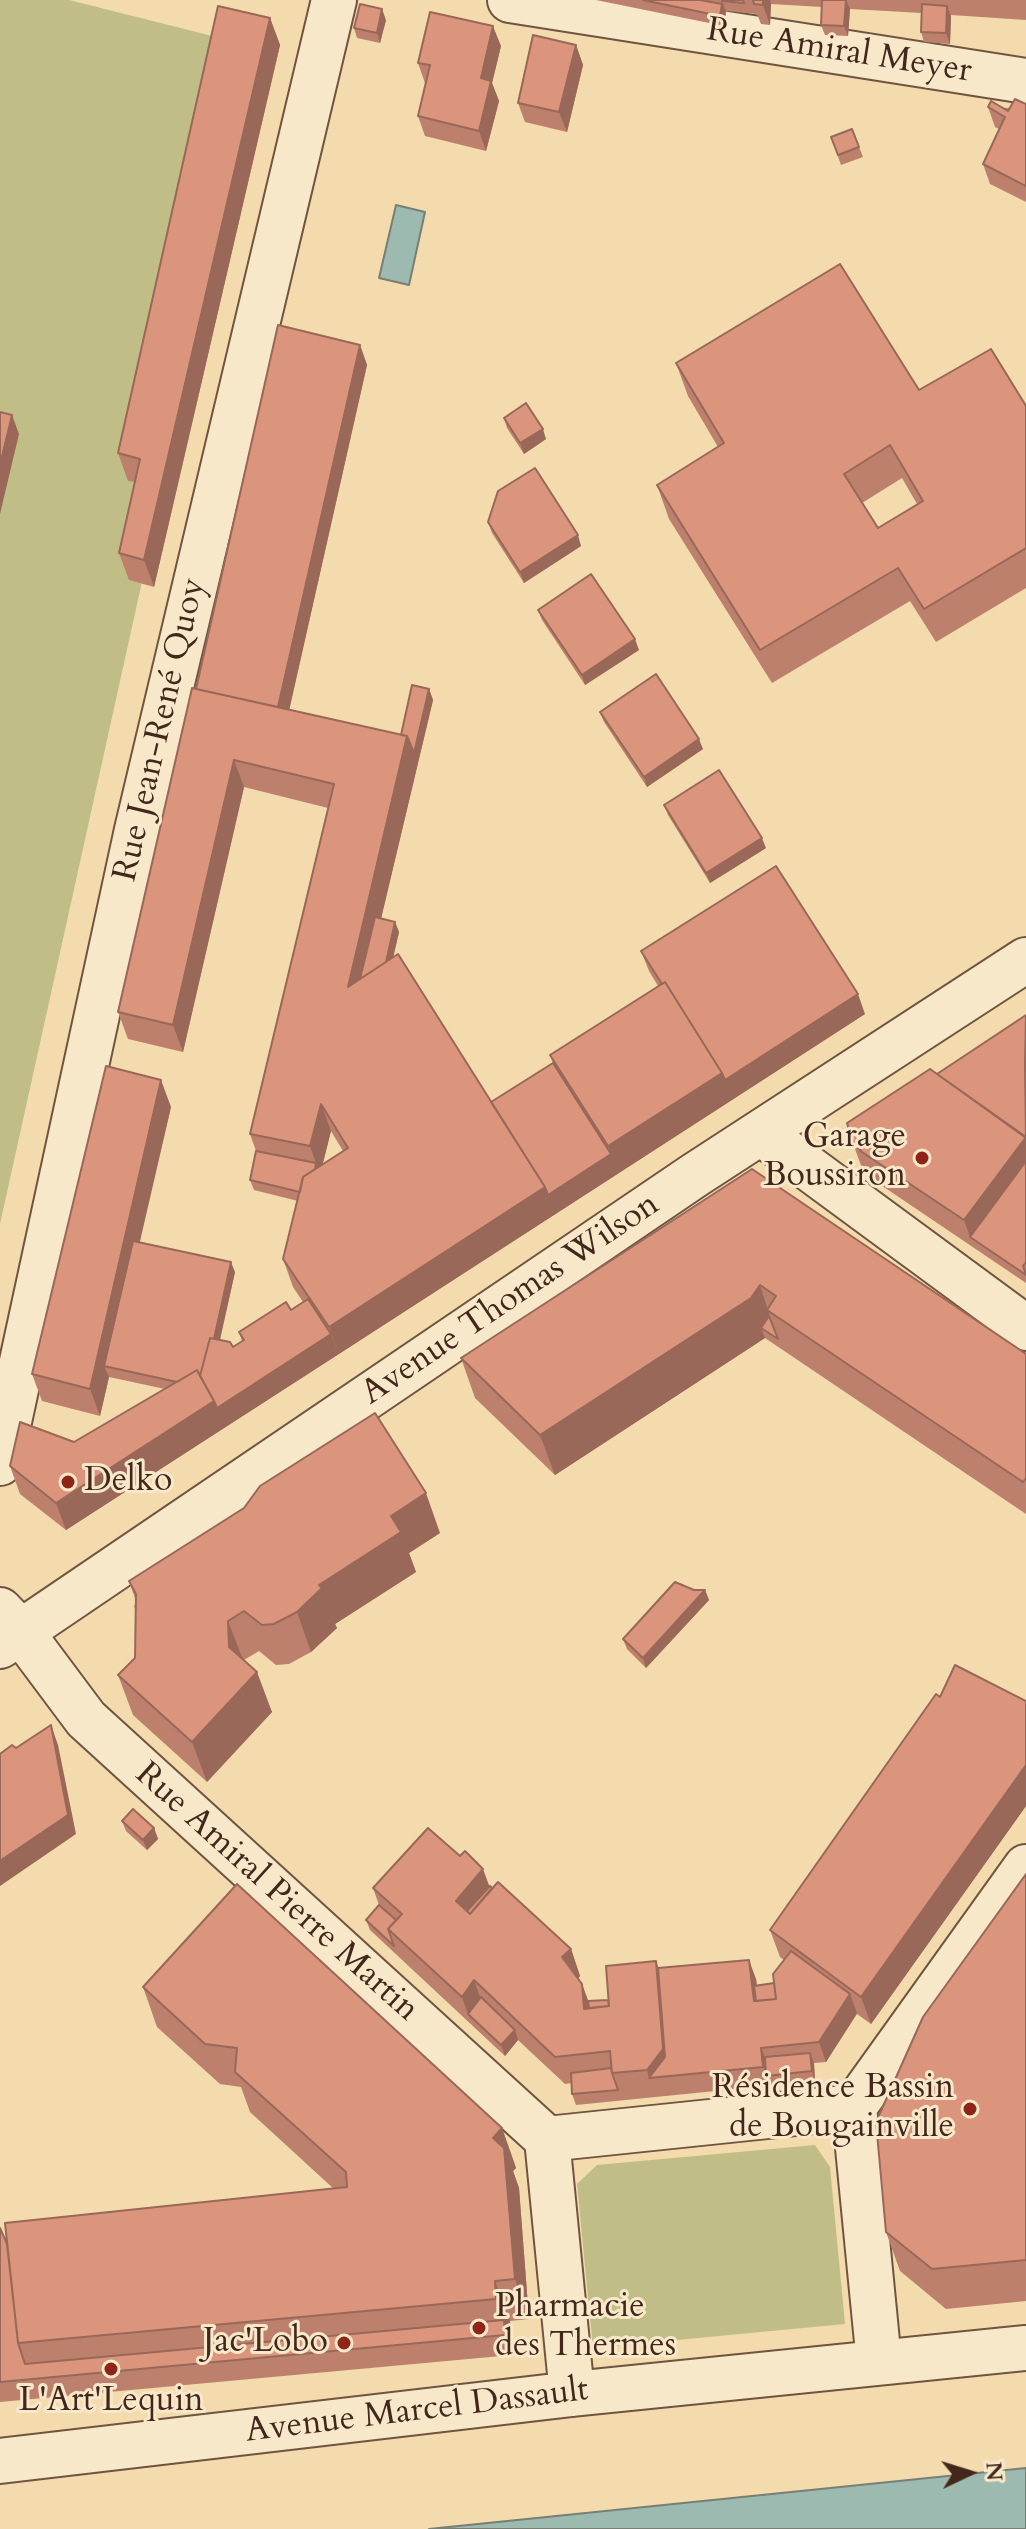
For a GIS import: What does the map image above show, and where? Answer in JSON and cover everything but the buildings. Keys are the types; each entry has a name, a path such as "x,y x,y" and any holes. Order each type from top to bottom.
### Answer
{"street":[{"name":"Rue Jean-René Quoy","path":"0,1463 137,830 334,0"},
{"name":"Rue Amiral Meyer","path":"510,0 1026,81"},
{"name":"Avenue Thomas Wilson","path":"7,1630 1026,960"},
{"path":"761,1133 1026,1328"},
{"name":"Rue Amiral Pierre Martin","path":"7,1630 86,1719 547,2139"},
{"path":"879,2362 854,2107 1026,1867"},
{"path":"572,2394 547,2139 854,2107"},
{"name":"Avenue Marcel Dassault","path":"0,2461 572,2394 1026,2348"}],"shaded area":[{"path":"0,0 69,0 260,48 0,1224"},
{"path":"815,2145 830,2167 845,2324 593,2348 577,2184 597,2165"}],"water":[{"path":"396,205 425,212 409,285 379,278"},
{"path":"1026,2468 1026,2529 429,2529"}],"place":[{"name":"Garage Boussiron","path":"922,1158"},
{"name":"Delko","path":"68,1482"},
{"name":"Résidence Bassin de Bougainville","path":"970,2109"},
{"name":"Pharmacie des Thermes","path":"479,2328"},
{"name":"Jac'Lobo","path":"344,2343"},
{"name":"L'Art'Lequin","path":"111,2369"}]}
